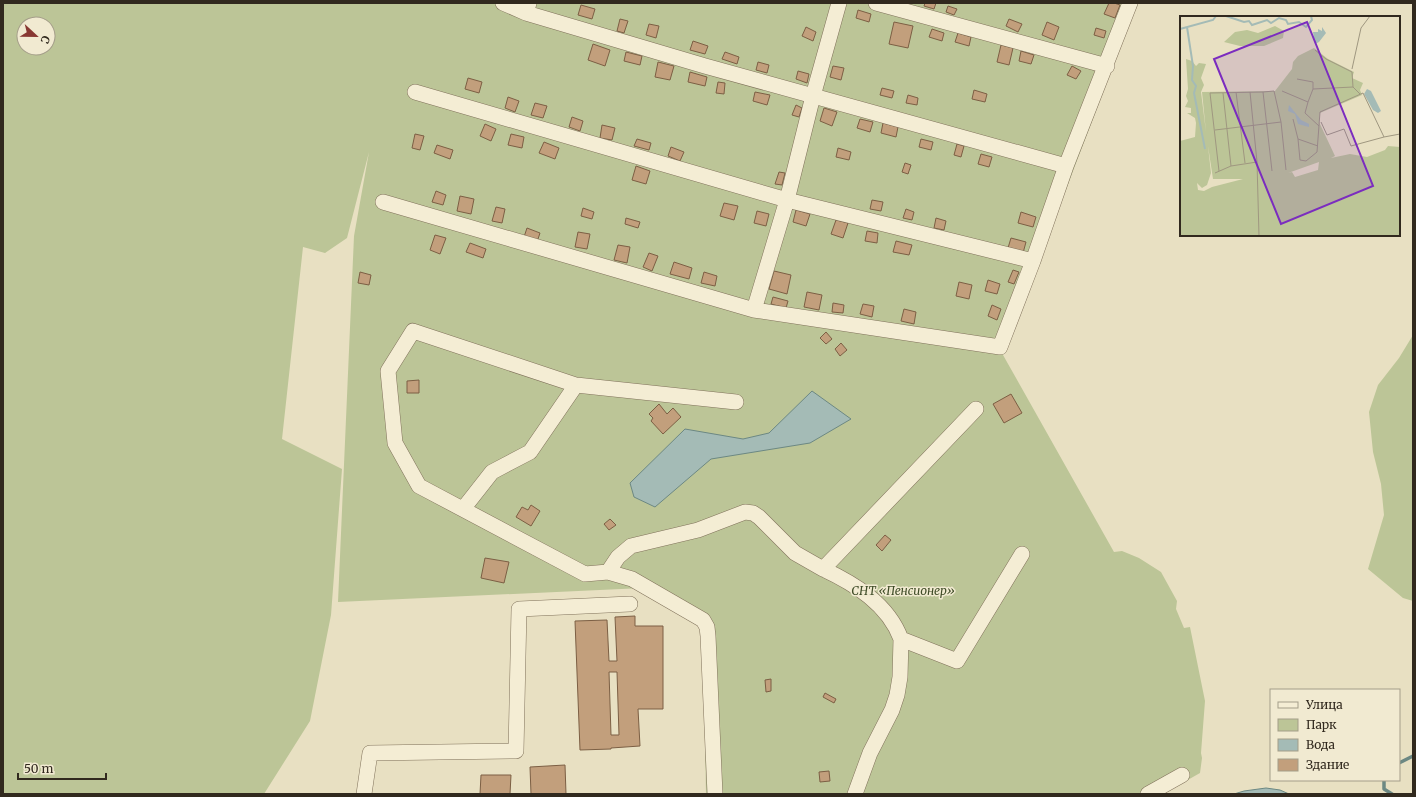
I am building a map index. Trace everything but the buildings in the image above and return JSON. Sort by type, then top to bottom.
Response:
[{"type":"street","points":[[503,3],[528,8],[813,96],[1066,166]]},
{"type":"street","points":[[754,310],[787,200],[813,96],[839,3]]},
{"type":"street","points":[[876,3],[1107,66]]},
{"type":"street","points":[[382,202],[754,310],[1000,347],[1034,261],[1066,166],[1107,66],[1130,3]]},
{"type":"street","points":[[415,92],[787,200],[1034,261]]},
{"type":"street","points":[[715,794],[707,627],[703,620],[641,583],[625,576],[608,572],[585,574],[419,486],[395,443],[388,371],[413,331],[576,385],[736,402]]},
{"type":"street","points":[[463,509],[492,472],[530,452],[576,385]]},
{"type":"street","points":[[823,569],[976,409]]},
{"type":"street","points":[[608,572],[618,557],[631,546],[698,530],[745,512],[753,513],[759,517],[795,553],[856,586],[872,598],[897,628],[901,639],[900,677],[897,695],[892,710],[870,753],[855,794]]},
{"type":"street","points":[[901,639],[957,661],[1022,554]]},
{"type":"street","points":[[364,794],[370,753],[516,751],[519,609],[630,604]]},
{"type":"street","points":[[1148,794],[1182,775]]},
{"type":"green space","name":"СНТ «Пенсионер»","points":[[3,3],[1137,3],[1003,355],[1114,552],[1122,551],[1139,558],[1161,572],[1177,601],[1176,609],[1184,628],[1190,627],[1205,701],[1200,773],[1163,794],[706,794],[703,626],[643,588],[338,602],[354,236],[369,152],[347,238],[325,253],[303,247],[282,439],[342,469],[331,615],[310,721],[264,794],[3,794]]},
{"type":"green space","points":[[1413,335],[1413,601],[1403,598],[1368,569],[1384,515],[1381,484],[1373,452],[1369,412],[1378,385],[1399,358]]},
{"type":"water","points":[[812,391],[851,419],[810,443],[711,459],[655,507],[634,497],[630,483],[685,429],[743,439],[769,433]]},
{"type":"water","points":[[1266,788],[1280,790],[1289,794],[1234,794],[1244,791]]},
{"type":"waterway","points":[[1400,762],[1413,756]]},
{"type":"waterway","points":[[1384,781],[1384,789],[1392,794]]}]
